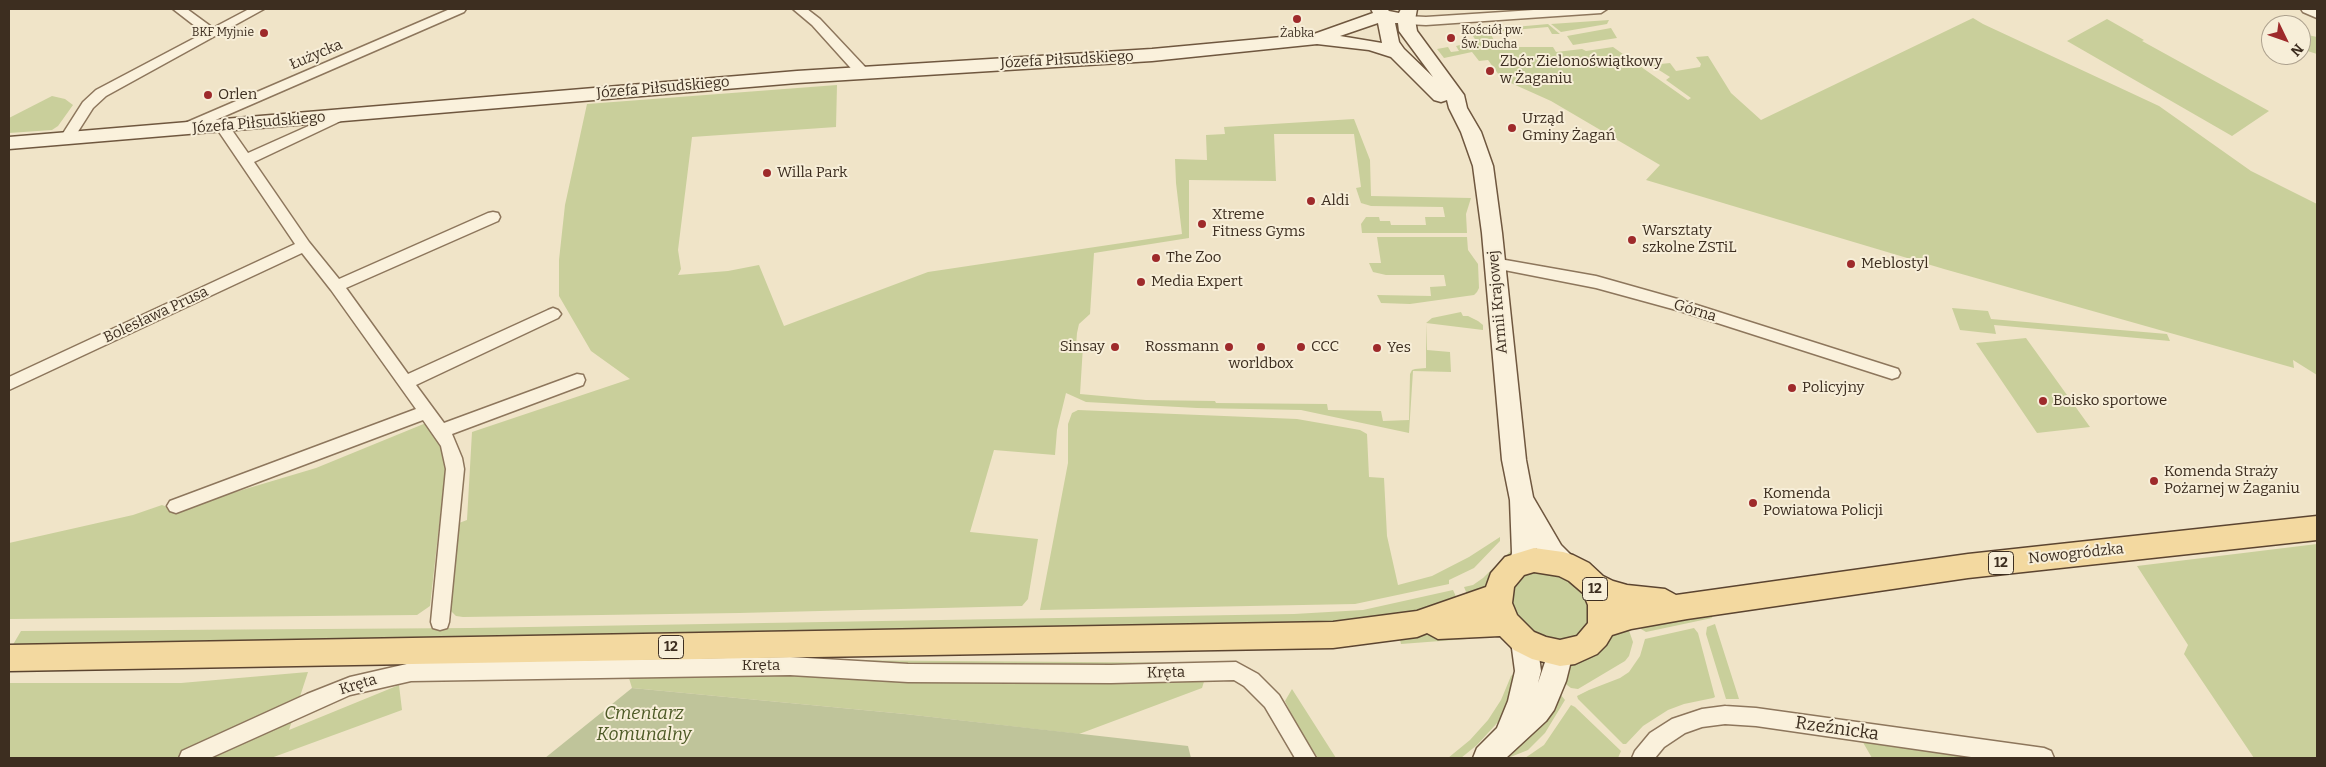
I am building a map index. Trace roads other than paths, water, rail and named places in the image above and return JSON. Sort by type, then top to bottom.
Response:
[{"type":"main road","name":"Nowogródzka","points":[[1602,625],[1623,618],[1687,606],[1968,566],[2317,528]]},
{"type":"main road","name":"12","points":[[1417,624],[1515,632],[1542,650],[1560,653],[1575,651],[1587,645],[1596,636],[1602,625],[1602,605],[1593,585],[1579,572],[1563,564],[1534,560],[1521,563]]},
{"type":"main road","points":[[1515,632],[1499,610],[1498,596],[1504,576],[1521,563]]},
{"type":"main road","name":"Nowogródzka","points":[[1593,585],[1607,592],[1627,598],[1687,606]]},
{"type":"main road","name":"12","points":[[9,658],[1333,635],[1417,624],[1498,596]]},
{"type":"street","points":[[179,9],[212,33]]},
{"type":"street","points":[[67,138],[88,105],[101,93],[258,9]]},
{"type":"street","name":"Łużycka","points":[[183,129],[460,9]]},
{"type":"street","points":[[799,9],[816,22],[862,72]]},
{"type":"street","points":[[1407,14],[1426,21],[1600,9]]},
{"type":"street","points":[[2306,9],[2317,14]]},
{"type":"street","name":"Józefa Piłsudskiego","points":[[1317,39],[1374,18],[1407,14]]},
{"type":"street","name":"Armii Krajowej","points":[[1407,14],[1408,31],[1412,39],[1455,95],[1458,108],[1471,132],[1483,166],[1514,460],[1522,500],[1524,553],[1521,563]]},
{"type":"street","name":"Józefa Piłsudskiego","points":[[1346,41],[1385,16]]},
{"type":"street","name":"Armii Krajowej","points":[[1385,16],[1390,42],[1398,53],[1440,95],[1458,108]]},
{"type":"street","name":"Józefa Piłsudskiego","points":[[9,143],[862,72],[1152,55],[1317,39],[1346,41],[1398,53]]},
{"type":"street","points":[[245,160],[342,115]]},
{"type":"street","points":[[222,126],[304,246],[336,286],[404,383],[440,430],[454,458],[455,469],[440,622]]},
{"type":"street","points":[[336,286],[493,216]]},
{"type":"street","name":"Bolesława Prusa","points":[[9,384],[304,246]]},
{"type":"street","name":"Górna","points":[[1494,263],[1614,288],[1892,373]]},
{"type":"street","points":[[404,383],[553,314]]},
{"type":"street","points":[[440,430],[577,380]]},
{"type":"street","points":[[176,506],[427,412]]},
{"type":"street","name":"Armii Krajowej","points":[[1522,500],[1552,553],[1563,564]]},
{"type":"street","points":[[1508,736],[1521,701],[1528,671],[1515,632]]},
{"type":"street","points":[[1488,758],[1508,736],[1536,712],[1544,701],[1553,681],[1560,653]]},
{"type":"street","name":"Kręta","points":[[189,758],[314,700],[350,686],[411,672],[790,666],[918,673],[1111,674],[1236,671],[1251,680],[1272,701],[1306,758]]},
{"type":"street","name":"Rzeźnicka","points":[[1642,758],[1658,740],[1679,726],[1702,718],[1725,715],[1756,717],[2044,758]]},
{"type":"place","name":"Żabka","points":[[1297,19]]},
{"type":"place","name":"BKF Myjnie","points":[[264,33]]},
{"type":"place","name":"Kościół pw. Św. Ducha","points":[[1451,38]]},
{"type":"place","name":"Zbór Zielonoświątkowy w Żaganiu","points":[[1490,71]]},
{"type":"place","name":"Orlen","points":[[208,95]]},
{"type":"place","name":"Urząd Gminy Żagań","points":[[1512,128]]},
{"type":"place","name":"Willa Park","points":[[767,173]]},
{"type":"place","name":"Aldi","points":[[1311,201]]},
{"type":"place","name":"Xtreme Fitness Gyms","points":[[1202,224]]},
{"type":"place","name":"Warsztaty szkolne ZSTiL","points":[[1632,240]]},
{"type":"place","name":"The Zoo","points":[[1156,258]]},
{"type":"place","name":"Meblostyl","points":[[1851,264]]},
{"type":"place","name":"Media Expert","points":[[1141,282]]},
{"type":"place","name":"Sinsay","points":[[1115,347]]},
{"type":"place","name":"Rossmann","points":[[1229,347]]},
{"type":"place","name":"worldbox","points":[[1261,347]]},
{"type":"place","name":"CCC","points":[[1301,347]]},
{"type":"place","name":"Yes","points":[[1377,348]]},
{"type":"place","name":"Policyjny","points":[[1792,388]]},
{"type":"place","name":"Boisko sportowe","points":[[2043,401]]},
{"type":"place","name":"Komenda Straży Pożarnej w Żaganiu","points":[[2154,481]]},
{"type":"place","name":"Komenda Powiatowa Policji","points":[[1753,503]]},
{"type":"park label","name":"Cmentarz Komunalny","points":[[644,724]]}]
